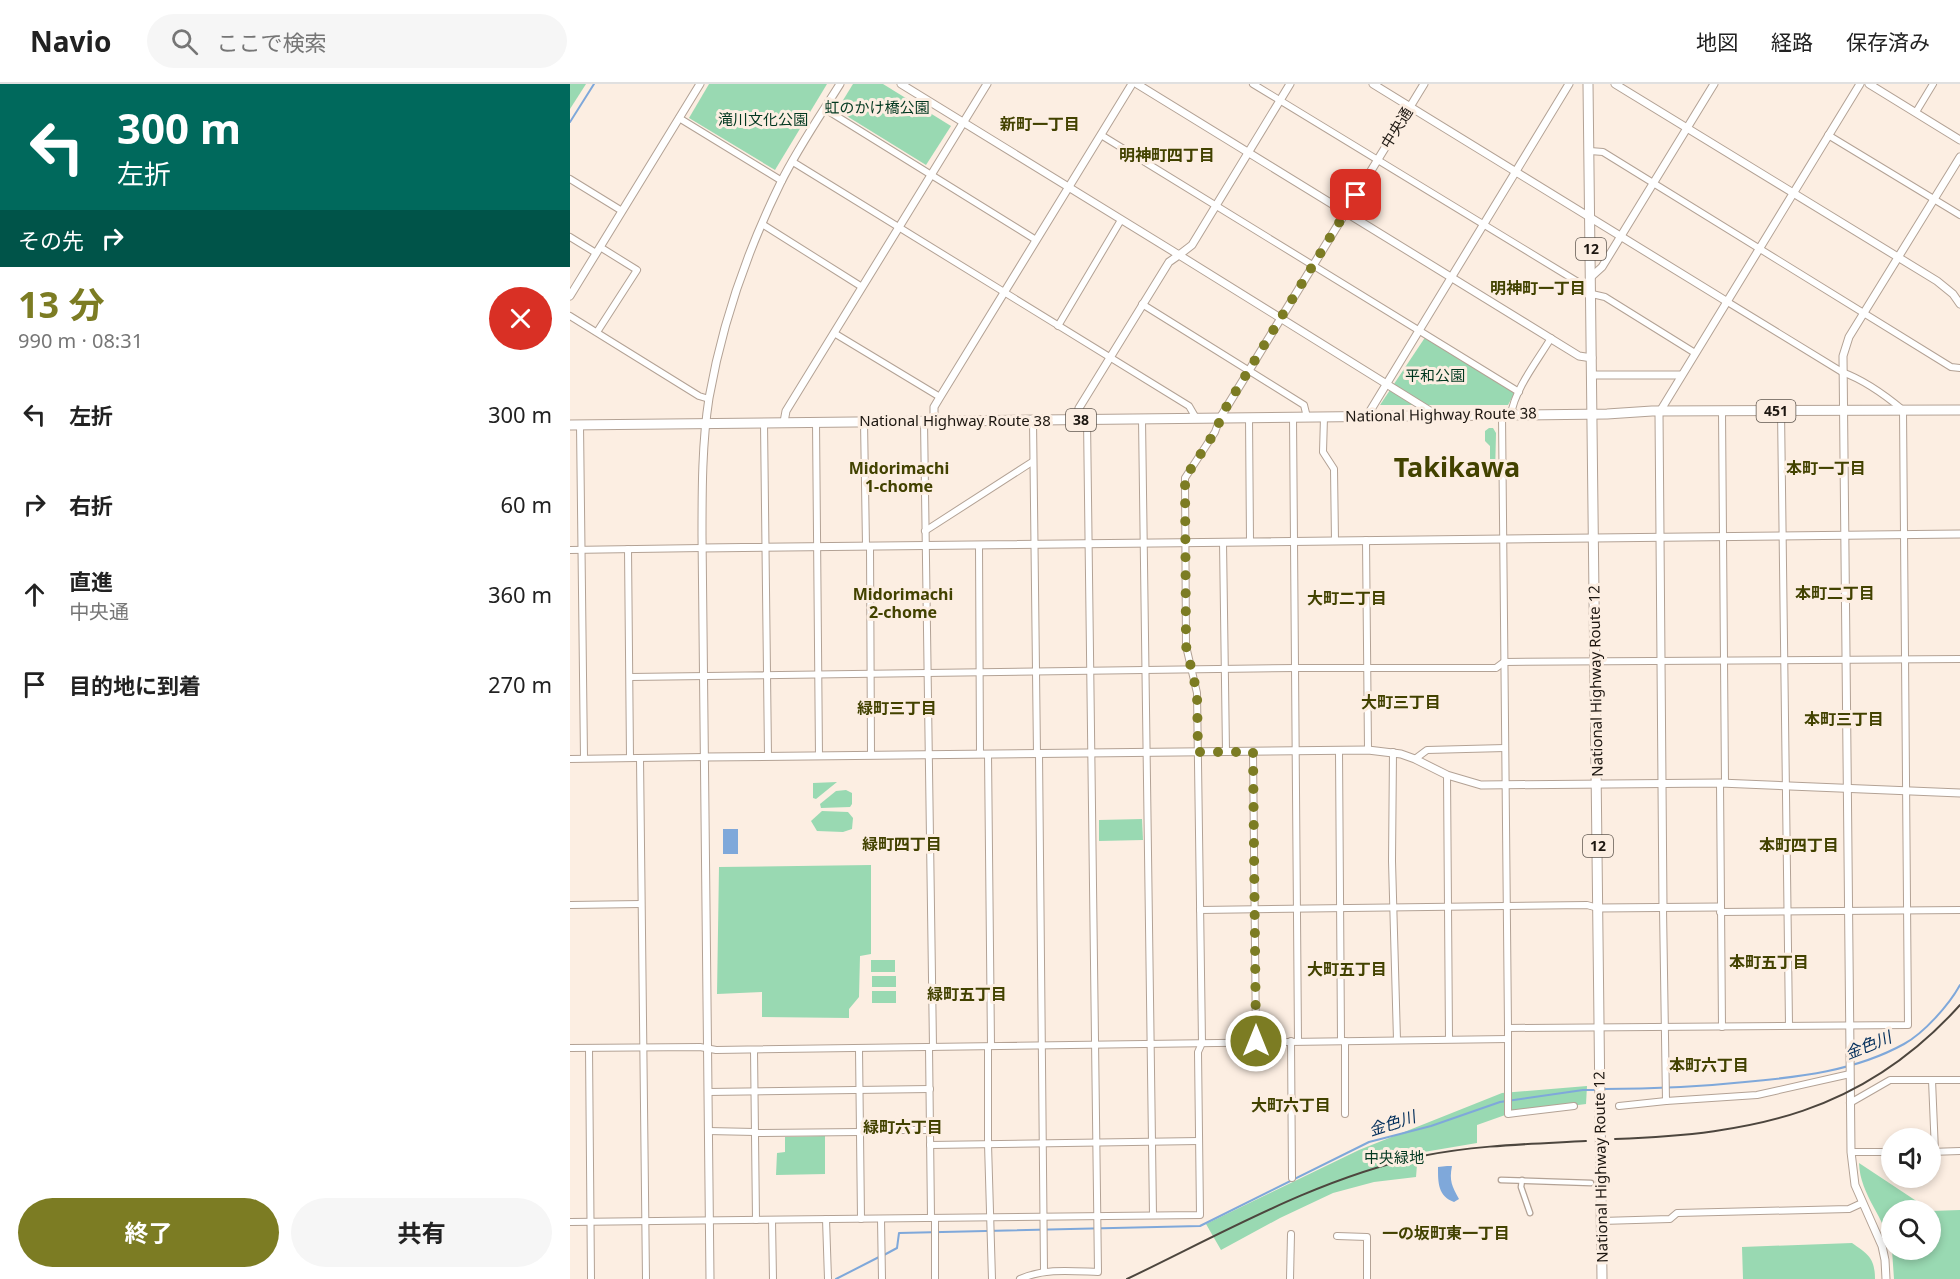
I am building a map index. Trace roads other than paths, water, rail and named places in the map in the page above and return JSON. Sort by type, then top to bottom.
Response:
[{"type":"highway","name":"National Highway Route 12","points":[[1588,84],[1602,1279]]},
{"type":"highway","name":"451","points":[[1593,414],[1960,410]]},
{"type":"highway","name":"National Highway Route 38","points":[[570,425],[1593,414]]},
{"type":"street","points":[[570,296],[700,84]]},
{"type":"street","points":[[710,1279],[702,548],[706,423],[715,369],[739,284],[762,224],[782,181],[840,84]]},
{"type":"street","points":[[901,84],[1438,416]]},
{"type":"street","points":[[784,422],[786,411],[987,84]]},
{"type":"street","points":[[935,1279],[930,1145],[931,1047],[925,545],[929,421],[940,397],[1132,84]]},
{"type":"street","points":[[1137,84],[1579,356],[1592,358]]},
{"type":"street","points":[[1253,84],[1695,353]]},
{"type":"street","points":[[1077,420],[1079,408],[1142,304],[1169,262],[1191,244],[1290,84]]},
{"type":"street","points":[[1373,84],[1842,372],[1852,375],[1903,410],[1908,1025],[1508,1028]]},
{"type":"street","name":"中央通","points":[[1220,418],[1424,84]]},
{"type":"street","points":[[1366,416],[1569,84]]},
{"type":"street","points":[[1615,84],[1898,257],[1946,288],[1960,304]]},
{"type":"street","points":[[1592,277],[1602,267],[1714,84]]},
{"type":"street","points":[[1666,1101],[1659,413],[1860,84]]},
{"type":"street","points":[[1869,84],[1960,140]]},
{"type":"street","points":[[1916,112],[1934,84]]},
{"type":"street","points":[[825,109],[1036,240]]},
{"type":"street","points":[[679,118],[782,181]]},
{"type":"street","points":[[1101,135],[1518,392]]},
{"type":"street","points":[[1828,135],[1960,215]]},
{"type":"street","points":[[1590,151],[1603,152],[1951,367],[1960,368]]},
{"type":"street","points":[[1886,1279],[1882,1246],[1855,1185],[1851,1152],[1842,372],[1845,346],[1960,157]]},
{"type":"street","points":[[793,162],[1189,406],[1196,418]]},
{"type":"street","points":[[570,179],[622,211]]},
{"type":"street","points":[[1058,326],[1121,220]]},
{"type":"street","points":[[762,224],[862,287]]},
{"type":"street","points":[[570,237],[637,270],[597,332]]},
{"type":"street","points":[[1142,304],[1304,405],[1307,417]]},
{"type":"street","points":[[570,316],[699,396],[709,399]]},
{"type":"street","points":[[834,333],[940,397]]},
{"type":"street","points":[[1551,338],[1506,415],[1503,539],[1508,1114],[1574,1106]]},
{"type":"street","points":[[1592,375],[1681,375]]},
{"type":"street","points":[[1781,411],[1789,1025]]},
{"type":"street","points":[[1722,412],[1724,660],[1720,910],[1722,1027]]},
{"type":"street","points":[[1249,417],[1250,541]]},
{"type":"street","points":[[1292,1178],[1296,909],[1293,417]]},
{"type":"street","points":[[1324,417],[1323,452],[1334,469],[1335,541]]},
{"type":"street","points":[[570,1222],[1200,1215],[1198,1052],[1202,1043],[1197,693],[1186,646],[1185,478],[1215,432],[1220,418]]},
{"type":"street","points":[[1142,419],[1153,1215]]},
{"type":"street","points":[[1033,420],[1044,1271]]},
{"type":"street","points":[[1020,1279],[1044,1271],[1098,1272],[1087,420]]},
{"type":"street","points":[[864,421],[871,755]]},
{"type":"street","points":[[816,422],[819,756]]},
{"type":"street","points":[[764,423],[768,756]]},
{"type":"street","points":[[580,425],[584,758]]},
{"type":"street","points":[[925,531],[1032,462]]},
{"type":"street","points":[[570,550],[1960,534]]},
{"type":"street","points":[[1366,540],[1368,750]]},
{"type":"street","points":[[1223,542],[1226,752]]},
{"type":"street","points":[[980,545],[980,754]]},
{"type":"street","points":[[628,549],[630,758]]},
{"type":"street","points":[[630,677],[1296,668],[1496,668],[1504,662],[1960,658]]},
{"type":"street","points":[[1415,759],[1427,750],[1505,748]]},
{"type":"street","points":[[570,759],[1368,750],[1393,752],[1415,759],[1447,775],[1482,785],[1722,783],[1960,794]]},
{"type":"street","points":[[1339,751],[1345,1114]]},
{"type":"street","points":[[1253,752],[1256,1041]]},
{"type":"street","points":[[1393,752],[1397,1040]]},
{"type":"street","points":[[988,754],[990,1046],[988,1144],[992,1279]]},
{"type":"street","points":[[640,758],[646,1279]]},
{"type":"street","points":[[1447,775],[1449,1039]]},
{"type":"street","points":[[570,905],[641,904]]},
{"type":"street","points":[[1200,910],[1587,905],[1598,908],[1787,911],[1960,910]]},
{"type":"street","points":[[570,1048],[700,1047],[754,1050],[1508,1039]]},
{"type":"street","points":[[589,1048],[591,1279]]},
{"type":"street","points":[[859,1048],[861,1219]]},
{"type":"street","points":[[754,1050],[756,1220]]},
{"type":"street","points":[[1619,1106],[1757,1095],[1850,1074]]},
{"type":"street","points":[[1851,1102],[1890,1080],[1960,1080]]},
{"type":"street","points":[[1932,1080],[1933,1128]]},
{"type":"street","points":[[708,1092],[930,1089]]},
{"type":"street","points":[[708,1131],[755,1133],[930,1130]]},
{"type":"street","points":[[930,1145],[1199,1142]]},
{"type":"street","points":[[1941,1152],[1960,1151]]},
{"type":"street","points":[[1851,1152],[1881,1152]]},
{"type":"street","points":[[1501,1180],[1591,1183]]},
{"type":"street","points":[[1522,1180],[1521,1187],[1530,1213]]},
{"type":"street","points":[[1601,1221],[1670,1219],[1677,1213],[1849,1209],[1862,1203]]},
{"type":"street","points":[[826,1219],[828,1279]]},
{"type":"street","points":[[881,1219],[882,1279]]},
{"type":"street","points":[[772,1220],[773,1279]]},
{"type":"street","points":[[1290,1279],[1291,1234]]},
{"type":"street","points":[[1337,1236],[1367,1237],[1367,1279]]},
{"type":"water","points":[[723,829],[738,829],[738,854],[723,854]]},
{"type":"water","points":[[1452,1166],[1452,1183],[1459,1199],[1454,1202],[1442,1193],[1438,1167]]},
{"type":"waterway","points":[[570,122],[594,84]]},
{"type":"waterway","name":"金色川","points":[[1604,1089],[1727,1084],[1786,1078],[1847,1067],[1885,1053],[1912,1039],[1935,1018],[1960,985]]},
{"type":"waterway","name":"金色川","points":[[884,1255],[897,1248],[899,1233],[1200,1226],[1369,1142],[1431,1126],[1500,1102],[1583,1090],[1598,1090]]},
{"type":"waterway","name":"金色川","points":[[836,1279],[879,1257]]},
{"type":"railway","points":[[1615,1139],[1714,1131],[1760,1123],[1803,1111],[1845,1094],[1885,1071],[1923,1042],[1960,1005]]},
{"type":"railway","points":[[1127,1279],[1308,1192],[1383,1166],[1463,1149],[1586,1141]]},
{"type":"district","name":"新町一丁目","points":[[1040,124]]},
{"type":"district","name":"明神町四丁目","points":[[1167,155]]},
{"type":"district","name":"明神町一丁目","points":[[1538,288]]},
{"type":"district","name":"Takikawa","points":[[1457,468]]},
{"type":"district","name":"本町一丁目","points":[[1826,468]]},
{"type":"district","name":"Midorimachi 1-chome","points":[[899,477]]},
{"type":"district","name":"本町二丁目","points":[[1835,593]]},
{"type":"district","name":"大町二丁目","points":[[1347,598]]},
{"type":"district","name":"Midorimachi 2-chome","points":[[903,603]]},
{"type":"district","name":"大町三丁目","points":[[1401,702]]},
{"type":"district","name":"緑町三丁目","points":[[897,708]]},
{"type":"district","name":"本町三丁目","points":[[1844,719]]},
{"type":"district","name":"緑町四丁目","points":[[902,844]]},
{"type":"district","name":"本町四丁目","points":[[1799,845]]},
{"type":"district","name":"本町五丁目","points":[[1769,962]]},
{"type":"district","name":"大町五丁目","points":[[1347,969]]},
{"type":"district","name":"緑町五丁目","points":[[967,994]]},
{"type":"district","name":"本町六丁目","points":[[1709,1065]]},
{"type":"district","name":"大町六丁目","points":[[1291,1105]]},
{"type":"district","name":"緑町六丁目","points":[[903,1127]]},
{"type":"district","name":"一の坂町東一丁目","points":[[1446,1233]]},
{"type":"park label","name":"虹のかけ橋公園","points":[[877,108]]},
{"type":"park label","name":"滝川文化公園","points":[[763,120]]},
{"type":"park label","name":"平和公園","points":[[1435,376]]},
{"type":"park label","name":"中央緑地","points":[[1394,1158]]}]
